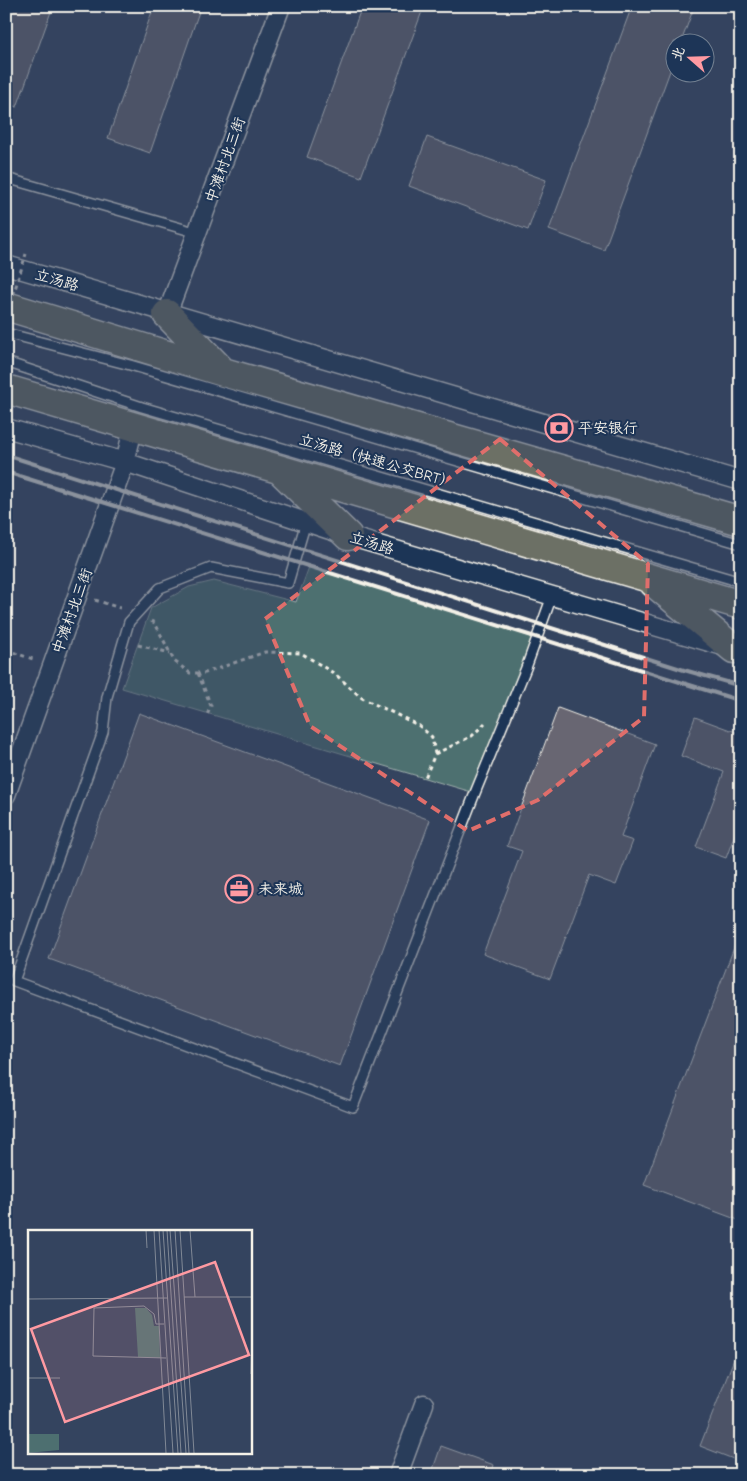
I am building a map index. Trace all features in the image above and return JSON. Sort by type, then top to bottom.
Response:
[{"type":"main road","points":[[6,306],[223,372],[741,521]]},
{"type":"main road","points":[[167,314],[223,372]]},
{"type":"main road","points":[[6,389],[741,604]]},
{"type":"main road","points":[[278,468],[348,536]]},
{"type":"main road","points":[[645,575],[737,650]]},
{"type":"street","name":"中滩村北三街","points":[[167,314],[281,6]]},
{"type":"street","name":"立汤路","points":[[6,265],[167,314],[741,481]]},
{"type":"street","name":"中滩村北三街","points":[[6,795],[126,462],[134,425]]},
{"type":"street","name":"立汤路","points":[[6,428],[126,462],[348,536],[737,650]]},
{"type":"street","points":[[398,1475],[424,1404]]},
{"type":"lane","points":[[6,178],[198,233]]},
{"type":"lane","name":"立汤路（快速公交BRT）","points":[[6,333],[130,365],[741,544]]},
{"type":"lane","name":"立汤路（快速公交BRT）","points":[[6,362],[142,407],[741,582]]},
{"type":"lane","points":[[306,522],[288,583],[211,568],[160,588],[129,622],[107,697],[103,732],[14,981],[353,1107],[475,793],[526,668],[552,596]]},
{"type":"path","points":[[6,318],[26,254]]},
{"type":"path","points":[[78,595],[137,613],[155,623],[174,661],[190,672],[205,673],[265,652],[301,653],[335,674],[362,698],[418,725],[432,737],[435,754],[424,780]]},
{"type":"path","points":[[123,640],[170,653]]},
{"type":"path","points":[[6,650],[52,666]]},
{"type":"path","points":[[198,673],[211,706],[206,717]]},
{"type":"path","points":[[435,754],[472,736],[486,723]]},
{"type":"highlighted area","points":[[500,439],[648,564],[644,717],[538,800],[468,831],[310,726],[265,619]]},
{"type":"green space","points":[[309,567],[538,639],[475,793],[122,688],[151,608],[189,587],[214,581],[296,602]]},
{"type":"building","points":[[7,6],[53,6],[17,107],[6,103]]},
{"type":"building","points":[[154,6],[201,6],[150,153],[108,138]]},
{"type":"building","points":[[362,6],[424,6],[361,177],[307,157]]},
{"type":"building","points":[[632,6],[683,6],[693,10],[685,32],[664,32],[664,82],[666,82],[604,250],[549,230]]},
{"type":"building","points":[[427,137],[546,180],[528,230],[409,186]]},
{"type":"building","points":[[558,708],[655,744],[621,837],[633,841],[616,885],[589,875],[550,979],[483,954],[522,851],[507,846]]},
{"type":"building","name":"未来城","points":[[139,713],[430,820],[340,1066],[49,959]]},
{"type":"building","points":[[695,717],[741,734],[741,818],[726,858],[696,847],[724,772],[681,756]]},
{"type":"building","points":[[741,929],[741,1221],[644,1185]]},
{"type":"building","points":[[741,1341],[741,1462],[700,1446]]},
{"type":"building","points":[[441,1446],[494,1465],[491,1475],[431,1475]]},
{"type":"railway","points":[[6,455],[684,670],[741,686]]},
{"type":"railway","points":[[6,472],[741,701]]},
{"type":"place","name":"平安银行","points":[[559,428]]},
{"type":"place","name":"未来城","points":[[239,889]]}]
